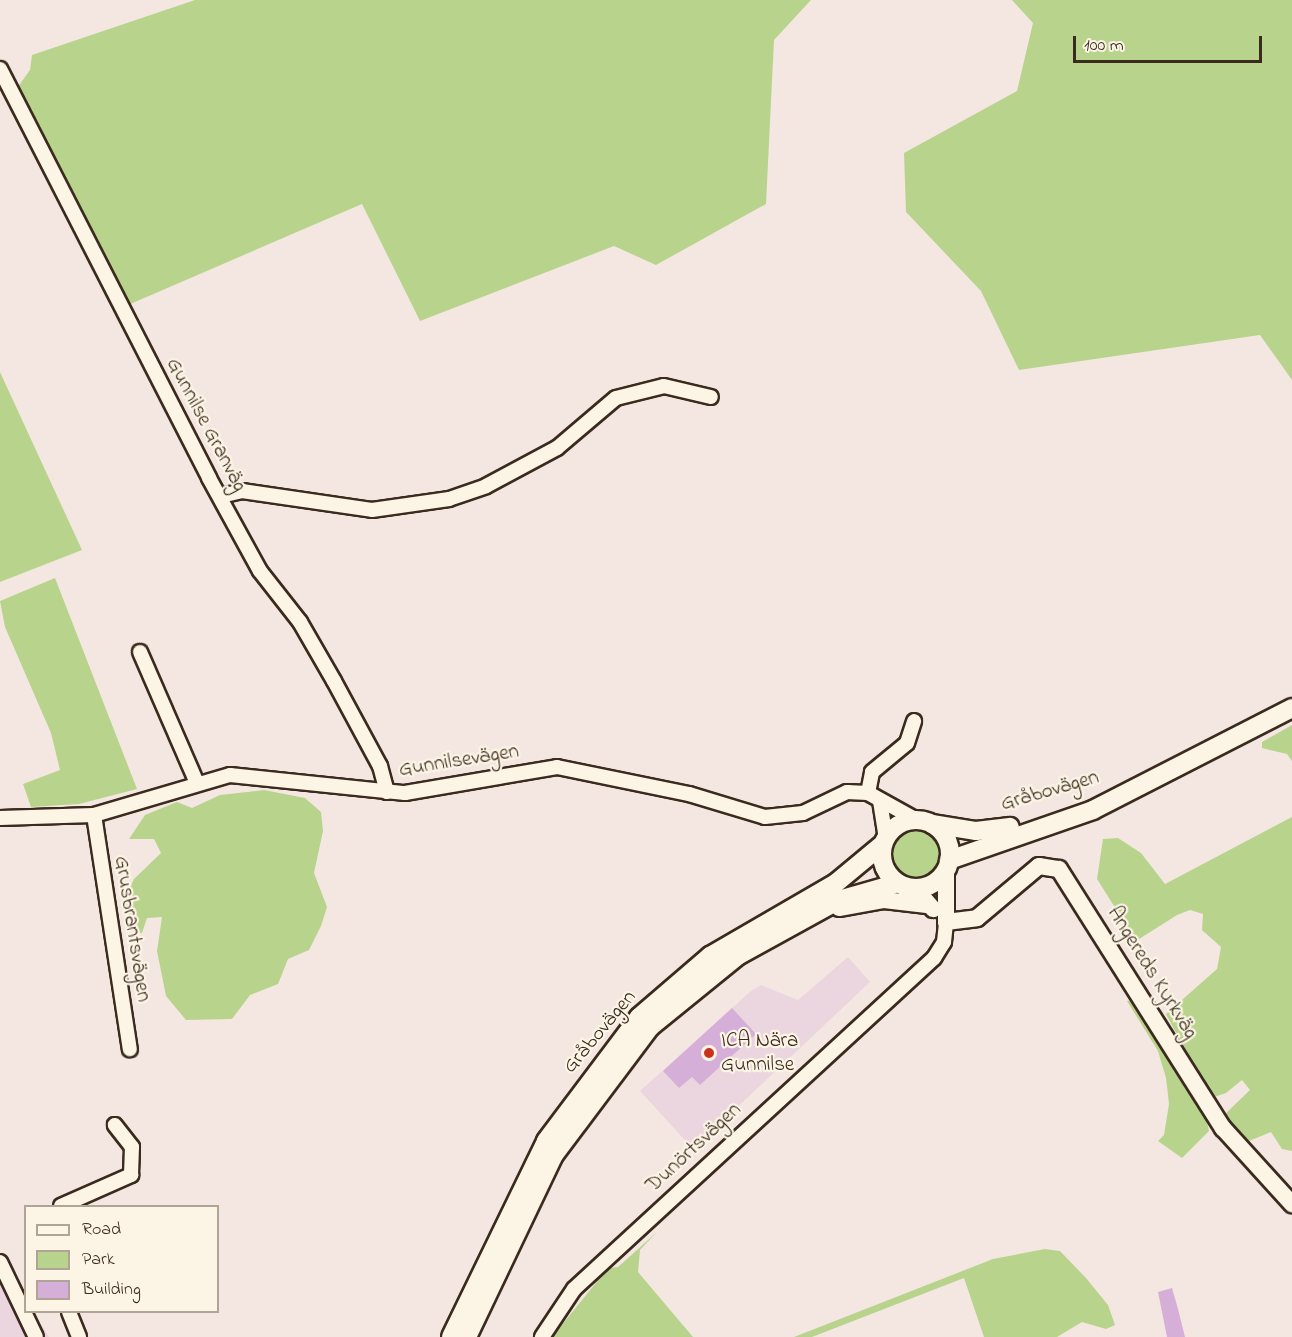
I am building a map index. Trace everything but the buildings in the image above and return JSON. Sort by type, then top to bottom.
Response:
[{"type":"main road","name":"Gråbovägen","points":[[948,865],[1093,810],[1292,708]]},
{"type":"main road","name":"Gråbovägen","points":[[924,822],[992,831],[1143,786]]},
{"type":"main road","points":[[924,822],[948,843],[948,865],[936,881],[907,886],[885,870],[884,841],[899,824],[924,822]]},
{"type":"main road","name":"Gråbovägen","points":[[451,1337],[546,1141],[639,1017],[710,956],[836,883],[884,841]]},
{"type":"main road","name":"Gråbovägen","points":[[467,1337],[549,1164],[622,1059],[664,1012],[710,974],[823,910],[869,888],[907,886]]},
{"type":"street","name":"Gunnilse Granväg","points":[[0,69],[260,571],[300,622],[334,681],[380,766],[387,792]]},
{"type":"street","points":[[221,496],[242,491],[372,510],[440,501],[486,486],[557,448],[616,399],[664,386],[711,397]]},
{"type":"street","points":[[140,652],[196,782]]},
{"type":"street","points":[[914,721],[907,743],[872,772],[868,793],[924,822]]},
{"type":"street","name":"Gunnilsevägen","points":[[0,818],[94,815],[196,782],[230,775],[387,792],[557,767],[689,794],[765,817],[803,813],[847,792],[868,793]]},
{"type":"street","points":[[880,801],[884,841]]},
{"type":"street","name":"Grusbrantsvägen","points":[[94,815],[130,1049]]},
{"type":"street","name":"Dunörtsvägen","points":[[542,1337],[574,1289],[934,958],[944,942],[948,865]]},
{"type":"street","name":"Angereds Kyrkväg","points":[[945,919],[976,918],[1039,866],[1059,868],[1223,1128],[1292,1204]]},
{"type":"street","points":[[907,886],[945,919]]},
{"type":"street","points":[[823,910],[884,900],[927,905]]},
{"type":"street","points":[[63,1205],[131,1175],[132,1148],[115,1125]]},
{"type":"street","points":[[0,1262],[17,1302],[36,1337]]},
{"type":"street","points":[[70,1313],[79,1337]]},
{"type":"shaded area","points":[[848,957],[870,982],[693,1149],[640,1091],[751,991],[761,985],[798,1000]]},
{"type":"shaded area","points":[[0,1271],[24,1309],[24,1313],[34,1313],[49,1337],[0,1337]]},
{"type":"green space","points":[[195,0],[811,0],[774,40],[766,204],[656,265],[614,246],[420,321],[362,204],[128,305],[17,88],[30,70],[32,55]]},
{"type":"green space","points":[[1012,0],[1292,0],[1292,380],[1260,335],[1019,370],[981,291],[906,212],[904,153],[1017,91],[1033,23]]},
{"type":"green space","points":[[0,372],[82,550],[0,582]]},
{"type":"green space","points":[[55,578],[137,789],[79,804],[31,807],[23,784],[60,770],[51,733],[5,627],[0,601]]},
{"type":"green space","points":[[1292,725],[1292,761],[1287,754],[1262,748],[1262,742]]},
{"type":"green space","points":[[264,790],[305,798],[321,812],[323,831],[314,873],[327,907],[321,926],[309,950],[288,959],[278,984],[250,995],[232,1019],[186,1020],[166,996],[157,951],[162,917],[147,918],[142,933],[134,933],[122,905],[134,879],[161,853],[154,839],[129,839],[145,815],[177,802],[192,808],[220,795]]},
{"type":"green space","points":[[1292,817],[1292,1151],[1282,1149],[1271,1132],[1244,1143],[1223,1116],[1250,1090],[1242,1080],[1226,1093],[1214,1097],[1208,1093],[1166,1014],[1217,969],[1221,947],[1202,930],[1203,914],[1190,910],[1177,915],[1136,941],[1097,879],[1103,839],[1118,838],[1141,853],[1165,884]]},
{"type":"green space","points":[[911,829],[921,829],[935,836],[942,855],[935,874],[921,881],[911,881],[901,877],[894,870],[890,860],[890,850],[894,840],[901,833]]},
{"type":"green space","points":[[1134,1000],[1207,1122],[1209,1131],[1182,1158],[1158,1141],[1164,1135],[1169,1104],[1166,1078],[1158,1051],[1127,1001]]},
{"type":"green space","points":[[657,1232],[640,1250],[638,1272],[693,1337],[552,1337],[608,1268],[618,1267]]},
{"type":"green space","points":[[1045,1249],[1060,1251],[1086,1278],[1108,1305],[1115,1325],[1106,1329],[1082,1322],[1057,1337],[984,1337],[964,1278],[812,1337],[794,1337],[993,1259]]},
{"type":"place","name":"ICA Nära Gunnilse","points":[[709,1053]]}]
